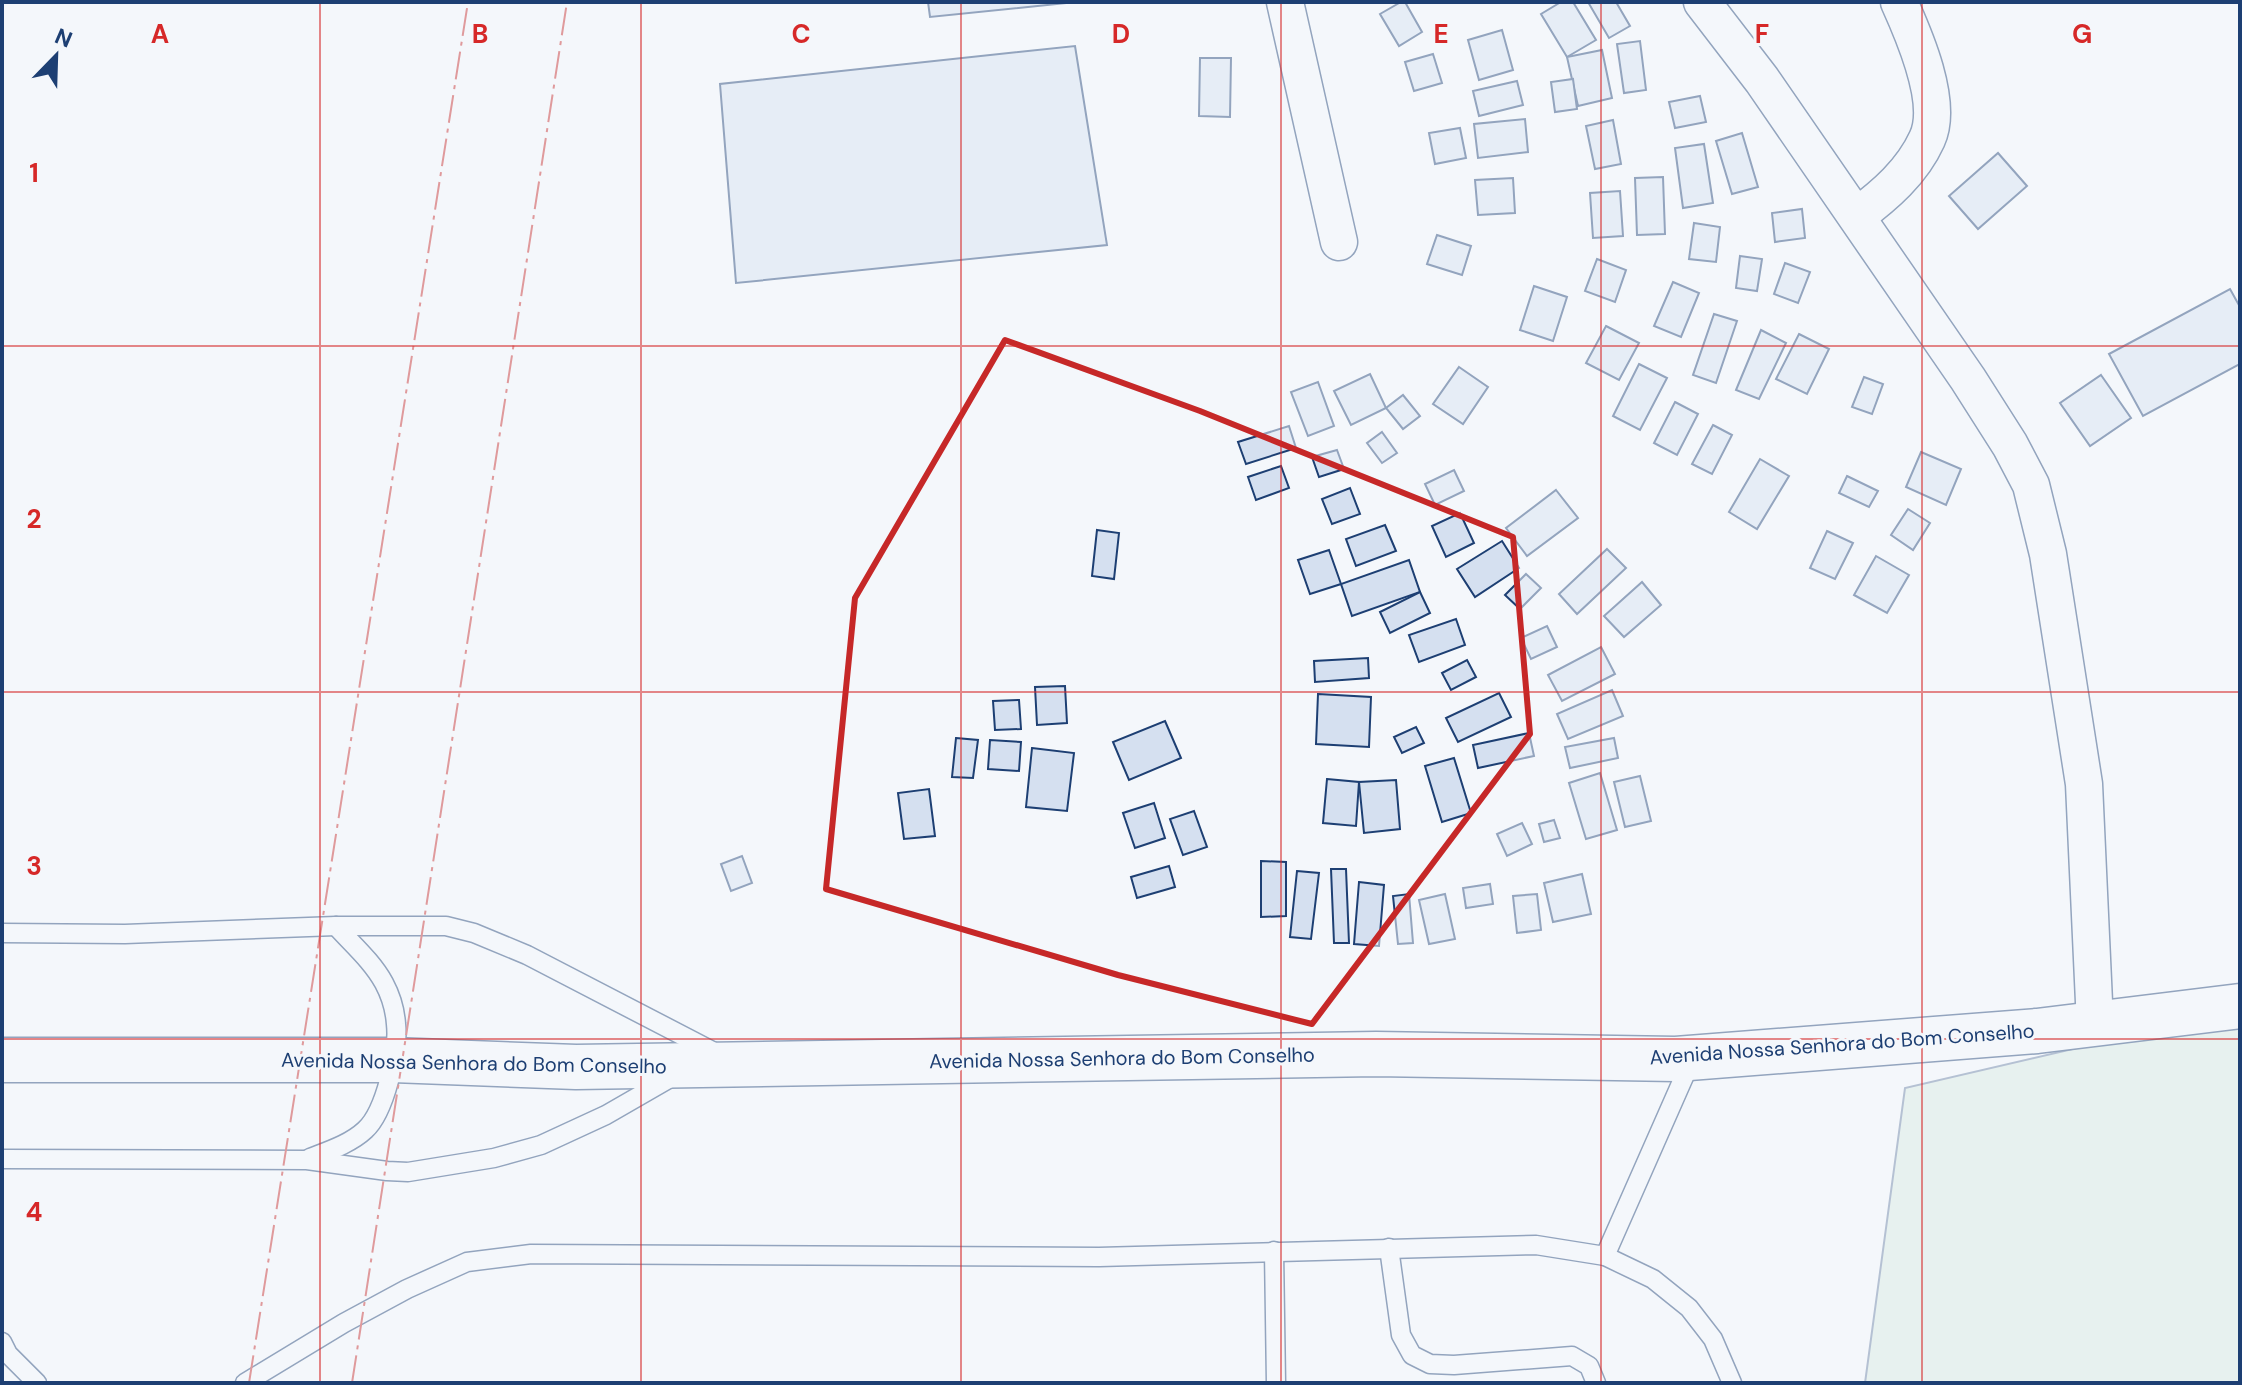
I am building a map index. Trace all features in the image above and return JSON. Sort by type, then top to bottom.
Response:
[{"type":"main road","name":"Avenida Nossa Senhora do Bom Conselho","points":[[2,1060],[393,1060],[576,1067],[1376,1054],[1692,1058],[2037,1031],[2240,1006]]},
{"type":"street","points":[[1285,2],[1339,242]]},
{"type":"street","points":[[1702,2],[1762,80],[1857,216],[1988,409],[2031,485],[2048,554],[2084,784],[2095,1024]]},
{"type":"street","points":[[1857,216],[1902,177],[1928,138],[1930,129],[1929,83],[1899,2]]},
{"type":"lane","points":[[307,1160],[345,1144],[365,1130],[380,1109],[397,1031],[391,1000],[374,967],[336,926]]},
{"type":"lane","points":[[2,933],[125,934],[336,926],[446,926],[474,933],[527,955],[738,1065]]},
{"type":"lane","points":[[1605,1256],[1692,1058]]},
{"type":"lane","points":[[2,1159],[307,1160],[408,1172],[494,1158],[541,1145],[606,1115],[692,1066]]},
{"type":"lane","points":[[245,1383],[407,1289],[467,1262],[531,1254],[1099,1257],[1536,1245],[1605,1256],[1653,1279],[1689,1308],[1713,1339],[1732,1383]]},
{"type":"lane","points":[[1389,1248],[1401,1335],[1412,1355],[1430,1364],[1454,1365],[1572,1356],[1589,1366],[1596,1383]]},
{"type":"lane","points":[[1274,1251],[1276,1383]]},
{"type":"lane","points":[[2,1342],[8,1354],[37,1383]]},
{"type":"highlighted area","points":[[1005,340],[1200,411],[1513,537],[1530,734],[1312,1024],[1118,975],[826,889],[855,598]]},
{"type":"shaded area","points":[[2240,1010],[2240,1383],[1865,1383],[1905,1088]]},
{"type":"building","points":[[928,2],[1076,2],[930,17]]},
{"type":"building","points":[[1405,2],[1422,32],[1399,46],[1380,14]]},
{"type":"building","points":[[1561,2],[1573,2],[1596,40],[1567,57],[1541,14]]},
{"type":"building","points":[[1588,2],[1616,2],[1630,26],[1609,38]]},
{"type":"building","points":[[1502,30],[1513,70],[1479,80],[1468,40]]},
{"type":"building","points":[[1640,41],[1646,90],[1624,93],[1617,44]]},
{"type":"building","points":[[1075,46],[1107,245],[736,283],[720,84]]},
{"type":"building","points":[[1602,50],[1612,98],[1578,106],[1567,57]]},
{"type":"building","points":[[1433,54],[1442,83],[1414,91],[1405,62]]},
{"type":"building","points":[[1200,58],[1231,58],[1230,117],[1199,116]]},
{"type":"building","points":[[1573,79],[1577,109],[1555,112],[1551,82]]},
{"type":"building","points":[[1517,81],[1523,105],[1479,116],[1473,91]]},
{"type":"building","points":[[1700,96],[1706,122],[1675,128],[1669,102]]},
{"type":"building","points":[[1525,119],[1528,152],[1478,158],[1474,124]]},
{"type":"building","points":[[1613,120],[1621,164],[1595,169],[1586,126]]},
{"type":"building","points":[[1460,128],[1466,158],[1435,164],[1429,133]]},
{"type":"building","points":[[1742,133],[1758,187],[1732,194],[1716,141]]},
{"type":"building","points":[[1704,144],[1713,203],[1683,208],[1675,148]]},
{"type":"building","points":[[1998,153],[2027,186],[1978,229],[1949,196]]},
{"type":"building","points":[[1663,177],[1665,234],[1637,235],[1635,178]]},
{"type":"building","points":[[1513,178],[1515,213],[1478,215],[1475,180]]},
{"type":"building","points":[[1620,191],[1623,236],[1593,238],[1590,193]]},
{"type":"building","points":[[1802,209],[1805,238],[1775,242],[1772,213]]},
{"type":"building","points":[[1694,223],[1720,227],[1716,262],[1689,259]]},
{"type":"building","points":[[1437,235],[1471,246],[1462,275],[1427,264]]},
{"type":"building","points":[[1740,256],[1762,259],[1757,291],[1736,288]]},
{"type":"building","points":[[1597,259],[1626,270],[1615,302],[1585,291]]},
{"type":"building","points":[[1785,263],[1810,272],[1798,303],[1774,294]]},
{"type":"building","points":[[1673,282],[1699,293],[1681,337],[1654,326]]},
{"type":"building","points":[[1534,286],[1567,297],[1553,341],[1520,330]]},
{"type":"building","points":[[2230,289],[2240,307],[2240,364],[2143,416],[2109,354]]},
{"type":"building","points":[[1714,314],[1737,321],[1716,383],[1693,375]]},
{"type":"building","points":[[1606,326],[1639,343],[1619,380],[1586,363]]},
{"type":"building","points":[[1761,330],[1786,343],[1759,399],[1736,390]]},
{"type":"building","points":[[1799,334],[1829,349],[1807,394],[1776,379]]},
{"type":"building","points":[[1639,364],[1667,378],[1640,430],[1613,416]]},
{"type":"building","points":[[1459,367],[1488,387],[1463,424],[1433,404]]},
{"type":"building","points":[[1370,374],[1386,408],[1351,425],[1334,391]]},
{"type":"building","points":[[2101,375],[2131,418],[2090,446],[2060,403]]},
{"type":"building","points":[[1864,377],[1883,384],[1872,414],[1852,407]]},
{"type":"building","points":[[1318,382],[1334,426],[1308,436],[1291,392]]},
{"type":"building","points":[[1403,395],[1420,416],[1403,429],[1386,408]]},
{"type":"building","points":[[1675,402],[1698,414],[1677,455],[1654,443]]},
{"type":"building","points":[[1713,425],[1732,435],[1712,474],[1692,464]]},
{"type":"building","points":[[1289,426],[1296,448],[1246,464],[1238,442]]},
{"type":"building","points":[[1382,432],[1397,453],[1382,463],[1367,443]]},
{"type":"building","points":[[1337,450],[1344,469],[1319,477],[1312,457]]},
{"type":"building","points":[[1921,452],[1961,469],[1946,505],[1906,487]]},
{"type":"building","points":[[1760,459],[1789,476],[1757,529],[1729,512]]},
{"type":"building","points":[[1281,466],[1289,488],[1256,500],[1248,477]]},
{"type":"building","points":[[1454,470],[1464,491],[1435,505],[1425,484]]},
{"type":"building","points":[[1847,476],[1878,491],[1869,507],[1839,493]]},
{"type":"building","points":[[1350,488],[1360,514],[1332,524],[1322,499]]},
{"type":"building","points":[[1556,490],[1578,518],[1527,556],[1506,528]]},
{"type":"building","points":[[1908,509],[1930,523],[1913,550],[1891,535]]},
{"type":"building","points":[[1460,513],[1474,543],[1446,557],[1432,526]]},
{"type":"building","points":[[1385,525],[1396,551],[1356,566],[1346,539]]},
{"type":"building","points":[[1097,530],[1119,533],[1114,579],[1092,576]]},
{"type":"building","points":[[1827,531],[1853,543],[1835,579],[1810,568]]},
{"type":"building","points":[[1502,541],[1519,568],[1475,597],[1457,569]]},
{"type":"building","points":[[1607,549],[1626,568],[1577,614],[1559,594]]},
{"type":"building","points":[[1329,550],[1341,584],[1310,594],[1298,560]]},
{"type":"building","points":[[1876,556],[1909,575],[1887,613],[1854,595]]},
{"type":"building","points":[[1409,560],[1420,592],[1352,616],[1341,584]]},
{"type":"building","points":[[1526,574],[1541,588],[1520,609],[1505,595]]},
{"type":"building","points":[[1642,582],[1661,605],[1624,637],[1604,616]]},
{"type":"building","points":[[1420,592],[1430,613],[1390,633],[1380,612]]},
{"type":"building","points":[[1456,619],[1465,645],[1419,662],[1409,635]]},
{"type":"building","points":[[1547,626],[1557,647],[1531,659],[1521,638]]},
{"type":"building","points":[[1601,647],[1615,674],[1562,701],[1548,675]]},
{"type":"building","points":[[1368,658],[1369,678],[1315,682],[1314,661]]},
{"type":"building","points":[[1467,660],[1476,677],[1451,690],[1442,673]]},
{"type":"building","points":[[1065,686],[1067,723],[1037,725],[1035,687]]},
{"type":"building","points":[[1612,690],[1623,716],[1568,739],[1557,714]]},
{"type":"building","points":[[1499,693],[1511,717],[1458,742],[1446,718]]},
{"type":"building","points":[[1318,694],[1371,697],[1369,747],[1316,744]]},
{"type":"building","points":[[1019,700],[1021,729],[995,730],[993,701]]},
{"type":"building","points":[[1165,721],[1181,758],[1129,780],[1113,742]]},
{"type":"building","points":[[1416,727],[1424,743],[1402,753],[1394,737]]},
{"type":"building","points":[[1529,733],[1534,756],[1478,768],[1473,745]]},
{"type":"building","points":[[956,738],[978,740],[973,778],[952,777]]},
{"type":"building","points":[[1614,738],[1618,758],[1570,768],[1565,747]]},
{"type":"building","points":[[990,740],[1021,742],[1019,771],[988,769]]},
{"type":"building","points":[[1032,748],[1074,753],[1067,811],[1026,807]]},
{"type":"building","points":[[1454,758],[1471,813],[1442,822],[1425,766]]},
{"type":"building","points":[[1600,773],[1617,830],[1586,839],[1569,783]]},
{"type":"building","points":[[1640,776],[1651,821],[1625,827],[1614,782]]},
{"type":"building","points":[[1327,779],[1359,782],[1356,826],[1323,823]]},
{"type":"building","points":[[1396,780],[1400,829],[1364,833],[1359,782]]},
{"type":"building","points":[[929,789],[935,836],[904,839],[898,793]]},
{"type":"building","points":[[1154,803],[1165,838],[1135,848],[1123,813]]},
{"type":"building","points":[[1194,811],[1207,847],[1183,855],[1170,819]]},
{"type":"building","points":[[1554,820],[1560,838],[1544,842],[1539,824]]},
{"type":"building","points":[[1522,823],[1532,844],[1507,856],[1497,834]]},
{"type":"building","points":[[742,856],[752,883],[731,891],[721,864]]},
{"type":"building","points":[[1261,861],[1286,862],[1286,916],[1261,917]]},
{"type":"building","points":[[1169,866],[1175,887],[1137,898],[1131,877]]},
{"type":"building","points":[[1331,869],[1346,869],[1349,943],[1334,943]]},
{"type":"building","points":[[1297,871],[1319,873],[1311,939],[1290,937]]},
{"type":"building","points":[[1582,874],[1591,914],[1553,922],[1544,883]]},
{"type":"building","points":[[1359,882],[1384,885],[1379,946],[1354,944]]},
{"type":"building","points":[[1490,884],[1493,904],[1466,908],[1463,888]]},
{"type":"building","points":[[1409,894],[1413,943],[1398,944],[1393,896]]},
{"type":"building","points":[[1445,894],[1455,939],[1429,944],[1419,900]]},
{"type":"building","points":[[1537,894],[1541,930],[1517,933],[1513,896]]},
{"type":"power","points":[[249,1383],[468,2]]},
{"type":"power","points":[[352,1383],[567,2]]}]
